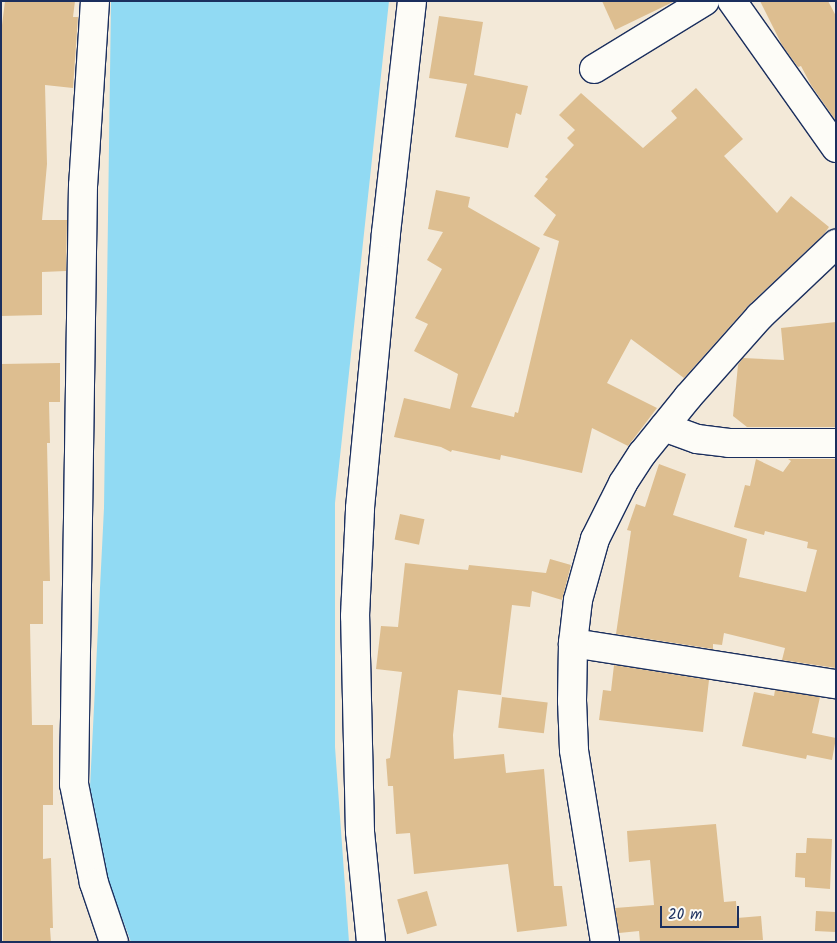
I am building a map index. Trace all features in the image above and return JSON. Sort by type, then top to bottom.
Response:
[{"type":"street","points":[[95,1],[83,185],[74,784],[94,883],[114,942]]},
{"type":"street","points":[[371,942],[360,832],[355,616],[362,488],[386,233],[412,1]]},
{"type":"street","points":[[594,69],[704,1]]},
{"type":"street","points":[[732,1],[836,148]]},
{"type":"street","points":[[605,942],[574,750],[572,643],[578,600],[595,539],[623,483],[664,427],[754,322],[836,244]]},
{"type":"street","points":[[664,427],[698,439],[729,443],[836,443]]},
{"type":"street","points":[[572,643],[836,684]]},
{"type":"water","points":[[111,1],[389,1],[335,503],[335,747],[349,942],[131,942],[110,886],[90,787],[104,508]]},
{"type":"building","points":[[5,1],[75,1],[73,17],[78,17],[73,88],[45,85],[47,164],[42,220],[67,220],[66,271],[42,272],[42,315],[1,316],[1,33]]},
{"type":"building","points":[[602,1],[675,1],[615,30]]},
{"type":"building","points":[[760,1],[828,1],[836,16],[836,121],[811,85],[801,66],[798,67],[782,45]]},
{"type":"building","points":[[439,16],[483,22],[474,75],[528,86],[521,115],[516,113],[508,148],[455,137],[467,84],[429,78]]},
{"type":"building","points":[[696,88],[743,139],[724,156],[777,213],[791,196],[829,227],[824,234],[749,305],[684,378],[631,339],[607,383],[657,408],[628,446],[592,428],[582,473],[501,455],[500,460],[452,450],[451,452],[441,447],[394,437],[404,398],[450,409],[458,374],[414,351],[428,324],[415,318],[442,269],[427,260],[443,232],[428,229],[436,190],[470,197],[468,207],[540,248],[471,407],[514,417],[515,412],[518,413],[559,241],[543,235],[556,215],[534,196],[548,179],[545,177],[574,145],[567,138],[575,130],[559,115],[581,93],[643,148],[677,118],[671,111]]},
{"type":"building","points":[[836,322],[836,427],[747,427],[733,416],[738,365],[743,358],[784,360],[781,328]]},
{"type":"building","points":[[60,363],[60,402],[49,402],[50,443],[47,443],[50,581],[43,581],[43,624],[30,624],[32,725],[53,725],[53,805],[43,805],[43,859],[51,858],[53,928],[50,928],[51,942],[3,942],[1,364]]},
{"type":"building","points":[[756,459],[783,472],[791,461],[788,459],[836,459],[836,668],[782,660],[785,648],[724,633],[722,645],[713,644],[713,649],[616,634],[631,531],[627,530],[636,504],[645,507],[659,464],[686,474],[673,515],[747,539],[739,577],[806,592],[817,550],[807,548],[808,542],[765,531],[764,535],[734,527],[745,485],[750,486]]},
{"type":"building","points":[[400,514],[424,519],[419,545],[395,539]]},
{"type":"building","points":[[550,559],[571,565],[562,600],[532,591],[530,607],[512,605],[501,695],[458,690],[453,735],[454,759],[504,754],[506,773],[544,769],[554,886],[562,886],[567,926],[517,932],[508,864],[414,874],[410,833],[396,834],[393,786],[388,786],[386,759],[390,758],[402,672],[376,669],[381,626],[398,627],[405,563],[468,570],[469,565],[546,573]]},
{"type":"building","points":[[614,665],[709,680],[703,732],[599,720],[603,690],[611,691]]},
{"type":"building","points":[[775,690],[820,697],[812,733],[836,738],[832,760],[807,755],[806,759],[742,746],[754,692],[774,696]]},
{"type":"building","points":[[502,697],[548,703],[544,733],[498,728]]},
{"type":"building","points":[[716,824],[724,902],[736,901],[737,918],[761,916],[763,940],[640,942],[639,931],[619,933],[615,908],[654,905],[650,860],[629,862],[627,831]]},
{"type":"building","points":[[807,838],[832,839],[830,889],[805,887],[805,878],[795,877],[796,853],[806,853]]},
{"type":"building","points":[[427,891],[437,926],[407,934],[397,900]]},
{"type":"building","points":[[816,911],[836,912],[835,932],[815,931]]}]
